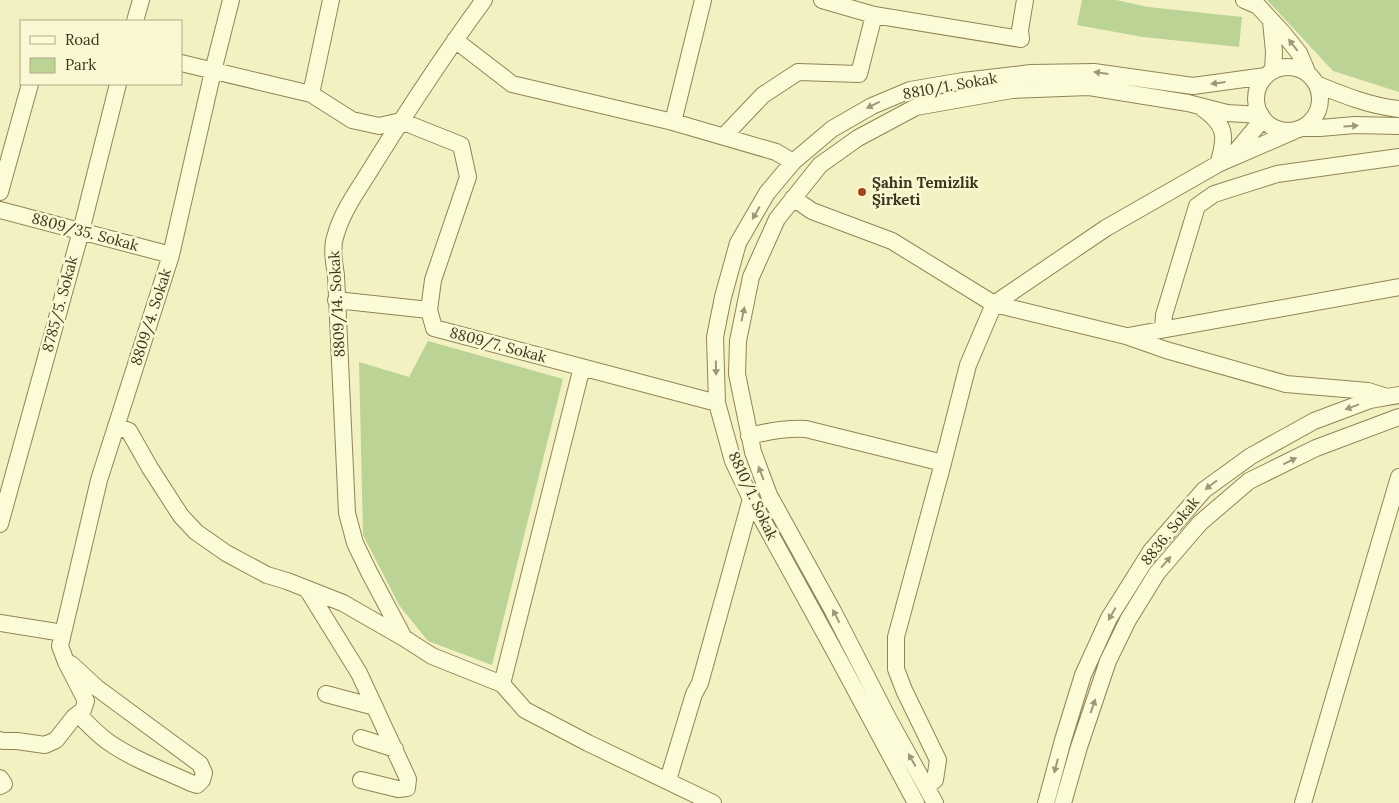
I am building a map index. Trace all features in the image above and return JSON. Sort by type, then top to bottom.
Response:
[{"type":"street","points":[[135,20],[141,0]]},
{"type":"street","name":"8809/4. Sokak","points":[[64,657],[60,646],[99,480],[171,255],[231,0]]},
{"type":"street","points":[[311,94],[331,0]]},
{"type":"street","name":"8809/14. Sokak","points":[[404,638],[355,543],[347,513],[333,247],[335,234],[344,213],[401,121],[484,0]]},
{"type":"street","points":[[673,122],[703,0]]},
{"type":"street","points":[[822,0],[874,15],[1021,39],[1020,30],[1025,0]]},
{"type":"street","points":[[926,786],[935,780],[938,760],[904,690],[896,669],[896,637],[968,365],[994,304],[1106,228],[1225,160],[1298,129],[1315,117],[1319,109],[1320,92],[1299,53],[1258,6],[1244,0]]},
{"type":"street","points":[[724,136],[763,95],[798,72],[859,74],[874,15]]},
{"type":"street","points":[[1270,74],[1274,52],[1271,21]]},
{"type":"street","points":[[455,40],[512,84],[724,136],[776,152],[793,162]]},
{"type":"street","points":[[182,63],[311,94],[352,120],[379,126],[401,121],[461,146],[468,177],[433,280],[429,310],[336,300]]},
{"type":"street","points":[[1399,109],[1362,102],[1312,79],[1295,68],[1287,67],[1270,74],[1261,83],[1256,99],[1262,117],[1280,130],[1354,125],[1399,126]]},
{"type":"street","name":"8810/1. Sokak","points":[[916,803],[751,499],[733,461],[717,403],[716,337],[723,297],[738,243],[767,193],[793,162],[832,130],[872,106],[910,90],[963,81],[1031,74],[1094,72],[1192,86],[1270,74]]},
{"type":"street","points":[[0,192],[30,85]]},
{"type":"street","name":"8785/5. Sokak","points":[[0,524],[81,230],[118,85]]},
{"type":"street","name":"8810/1. Sokak","points":[[935,803],[889,720],[833,611],[769,496],[753,452],[737,374],[738,341],[751,277],[777,219],[820,165],[858,138],[916,106],[1012,90],[1088,87],[1168,99],[1227,113],[1262,117]]},
{"type":"street","points":[[1198,105],[1218,121],[1223,134],[1225,160]]},
{"type":"street","points":[[1225,160],[1262,117]]},
{"type":"street","points":[[1163,330],[1164,315],[1197,206],[1214,194],[1277,174],[1399,157]]},
{"type":"street","points":[[793,198],[812,212],[892,241],[994,304],[1126,336],[1166,350],[1286,384],[1368,391],[1393,396]]},
{"type":"street","name":"8809/35. Sokak","points":[[0,210],[171,255]]},
{"type":"street","points":[[1126,336],[1399,288]]},
{"type":"street","name":"8809/7. Sokak","points":[[429,310],[434,328],[717,403]]},
{"type":"street","points":[[502,684],[582,367]]},
{"type":"street","name":"8836. Sokak","points":[[1046,803],[1083,675],[1109,618],[1151,551],[1204,490],[1251,456],[1314,421],[1370,400],[1393,396]]},
{"type":"street","points":[[1063,803],[1079,747],[1108,661],[1128,620],[1157,573],[1200,523],[1249,481],[1316,448],[1399,417]]},
{"type":"street","points":[[116,426],[130,431],[150,468],[181,516],[196,532],[226,553],[267,575],[343,603],[432,656],[502,684],[525,710],[713,803]]},
{"type":"street","points":[[749,436],[771,430],[806,429],[943,464]]},
{"type":"street","points":[[1303,803],[1399,477]]},
{"type":"street","points":[[668,780],[694,694],[700,683],[751,499]]},
{"type":"street","points":[[307,589],[359,673],[408,779],[407,788],[398,789],[361,780]]},
{"type":"street","points":[[0,623],[63,633]]},
{"type":"street","points":[[0,740],[45,745],[56,740],[65,726],[83,710],[86,701],[64,657]]},
{"type":"street","points":[[64,657],[98,688],[200,764],[204,773],[202,780],[197,785],[191,783],[130,754],[107,741],[78,714]]},
{"type":"street","points":[[326,694],[375,707]]},
{"type":"street","points":[[361,738],[395,750]]},
{"type":"street","points":[[0,778],[4,784],[0,786]]},
{"type":"green space","points":[[1082,0],[1116,0],[1148,7],[1242,17],[1239,47],[1143,37],[1077,25]]},
{"type":"green space","points":[[1267,0],[1399,0],[1399,92],[1333,71]]},
{"type":"green space","points":[[428,341],[563,379],[492,665],[428,641],[399,605],[363,535],[359,362],[409,377]]},
{"type":"place","name":"Şahin Temizlik Şirketi","points":[[862,192]]}]
